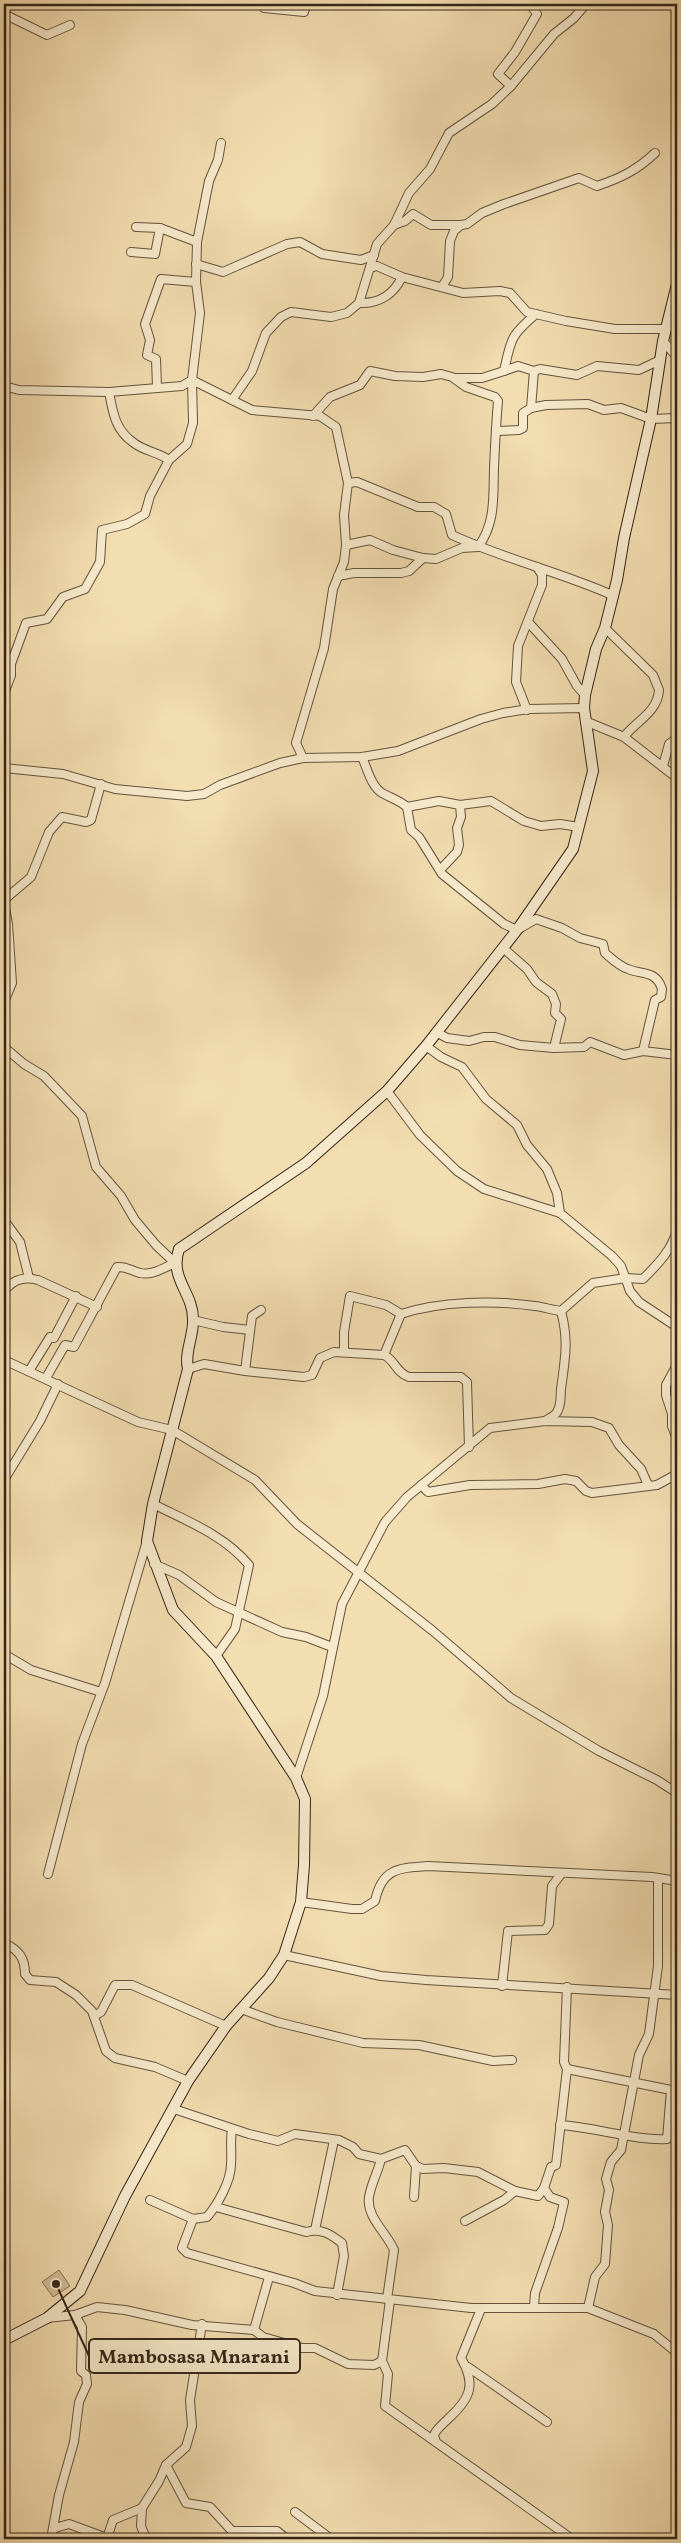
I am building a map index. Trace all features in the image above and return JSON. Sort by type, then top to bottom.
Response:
[{"type":"street","points":[[264,8],[304,12],[306,4]]},
{"type":"street","points":[[511,86],[498,74],[516,52],[537,14],[530,4]]},
{"type":"street","points":[[232,400],[252,371],[266,333],[281,317],[291,312],[331,317],[347,313],[359,303],[377,244],[394,225],[409,193],[430,169],[449,133],[492,104],[511,86],[554,34],[574,18],[586,4]]},
{"type":"street","points":[[4,14],[47,35],[70,25]]},
{"type":"street","points":[[4,694],[8,673],[26,623],[48,619],[63,597],[85,588],[100,562],[102,530],[127,524],[145,514],[150,496],[169,460],[187,444],[193,423],[192,380],[200,313],[196,282],[197,242],[209,182],[218,160],[221,143]]},
{"type":"street","points":[[442,287],[448,277],[450,241],[454,231],[462,225],[504,204],[579,178],[597,186],[626,176],[639,168],[655,153]]},
{"type":"street","points":[[394,225],[405,221],[413,214],[431,225],[462,225]]},
{"type":"street","points":[[136,227],[160,228],[197,242]]},
{"type":"street","points":[[132,252],[155,254],[160,228]]},
{"type":"street","points":[[196,264],[223,272],[287,244],[300,242],[322,254],[361,260],[374,255]]},
{"type":"street","points":[[370,268],[377,266],[402,277],[463,293],[500,291],[510,293],[521,308],[536,314],[590,326],[665,329]]},
{"type":"street","points":[[359,303],[370,304],[395,291],[402,277]]},
{"type":"street","points":[[157,387],[156,359],[147,355],[150,340],[146,324],[154,301],[157,284],[161,279],[196,282]]},
{"type":"street","points":[[48,1874],[82,1744],[101,1692],[148,1541],[153,1504],[188,1369],[186,1361],[194,1320],[191,1304],[178,1278],[175,1262],[179,1249],[300,1168],[387,1090],[426,1046],[517,930],[573,849],[593,771],[585,720],[586,695],[596,649],[605,628],[617,580],[624,538],[651,419],[662,341],[677,284]]},
{"type":"street","points":[[504,371],[506,354],[511,341],[536,314]]},
{"type":"street","points":[[662,341],[677,357]]},
{"type":"street","points":[[313,416],[330,396],[360,385],[370,371],[423,377],[440,374],[456,378],[482,378],[518,366],[534,371],[540,369],[577,375],[597,366],[639,370],[660,360]]},
{"type":"street","points":[[531,408],[534,371]]},
{"type":"street","points":[[456,378],[466,387],[495,397],[498,401],[494,466],[495,502],[483,540],[478,547]]},
{"type":"street","points":[[4,386],[19,390],[109,392],[182,386],[192,380]]},
{"type":"street","points":[[192,380],[252,410],[266,413],[313,416],[327,419],[336,428],[348,483],[344,515],[346,545],[344,562],[334,589],[324,648],[296,742],[303,758]]},
{"type":"street","points":[[109,392],[115,424],[134,443],[169,460]]},
{"type":"street","points":[[497,431],[519,430],[523,428],[523,413],[531,408],[546,406],[588,404],[604,410],[621,408],[651,419],[677,418]]},
{"type":"street","points":[[348,483],[357,482],[418,507],[434,507],[446,514],[452,535],[478,547],[612,594]]},
{"type":"street","points":[[346,545],[370,540],[392,550],[423,558],[436,559],[462,548],[478,547]]},
{"type":"street","points":[[338,576],[401,573],[409,571],[423,558]]},
{"type":"street","points":[[527,710],[516,682],[518,646],[542,585],[542,575],[537,567]]},
{"type":"street","points":[[528,622],[562,659],[577,686],[586,695]]},
{"type":"street","points":[[605,628],[653,675],[659,690],[652,708],[638,726],[629,731],[624,737]]},
{"type":"street","points":[[4,768],[63,774],[115,789],[186,796],[204,794],[220,785],[280,763],[303,758],[362,757],[398,751],[480,718],[527,710],[584,708]]},
{"type":"street","points":[[585,720],[624,737],[677,778]]},
{"type":"street","points":[[663,766],[669,744],[677,738]]},
{"type":"street","points":[[362,757],[370,777],[380,792],[397,799],[407,807],[411,830],[419,837],[440,870],[504,924],[517,930]]},
{"type":"street","points":[[4,1002],[12,983],[8,924],[4,901],[31,877],[49,832],[62,817],[86,822],[91,820],[101,784]]},
{"type":"street","points":[[407,807],[439,801],[460,805],[473,805],[492,801],[524,821],[541,826],[560,824],[579,827]]},
{"type":"street","points":[[440,870],[457,852],[459,845],[457,828],[462,817],[460,805]]},
{"type":"street","points":[[517,930],[536,919],[544,921],[580,938],[603,944],[605,953],[629,970],[648,972],[655,977],[662,989],[652,1011],[643,1051]]},
{"type":"street","points":[[503,948],[527,969],[536,982],[552,994],[556,1004],[555,1013],[561,1020],[554,1048]]},
{"type":"street","points":[[436,1032],[447,1038],[469,1041],[495,1037],[520,1045],[554,1048],[584,1047],[590,1042],[624,1055],[643,1051],[677,1055]]},
{"type":"street","points":[[426,1046],[441,1058],[462,1067],[486,1099],[518,1125],[527,1145],[547,1169],[557,1192],[560,1213]]},
{"type":"street","points":[[4,1047],[24,1064],[44,1076],[82,1116],[96,1168],[105,1176],[145,1233],[175,1262]]},
{"type":"street","points":[[387,1090],[420,1135],[457,1171],[484,1189],[560,1213],[612,1256],[621,1266],[630,1291],[639,1302],[662,1319],[677,1327]]},
{"type":"street","points":[[4,1220],[20,1242],[29,1278]]},
{"type":"street","points":[[561,1311],[593,1282],[626,1278],[642,1279],[658,1264],[677,1235]]},
{"type":"street","points":[[46,1378],[65,1345],[74,1347],[117,1267],[131,1268],[141,1273],[152,1273],[175,1262]]},
{"type":"street","points":[[4,1286],[8,1287],[12,1282],[29,1278],[76,1296],[97,1307]]},
{"type":"street","points":[[29,1371],[50,1337],[54,1338],[76,1296]]},
{"type":"street","points":[[344,1352],[345,1323],[350,1296],[386,1305],[401,1314],[439,1305],[508,1303],[561,1311]]},
{"type":"street","points":[[244,1371],[252,1316],[261,1310]]},
{"type":"street","points":[[545,1421],[556,1414],[561,1403],[560,1391],[567,1351],[566,1328],[561,1311]]},
{"type":"street","points":[[384,1355],[401,1314]]},
{"type":"street","points":[[194,1320],[222,1327],[250,1330]]},
{"type":"street","points":[[188,1369],[204,1364],[244,1371],[304,1377],[312,1375],[320,1358],[334,1352],[384,1355],[392,1359],[402,1375],[409,1377],[461,1377],[467,1382],[469,1447]]},
{"type":"street","points":[[4,1360],[138,1422],[172,1430],[255,1480],[297,1524],[358,1574],[433,1631],[511,1698],[599,1751],[657,1780],[677,1793]]},
{"type":"street","points":[[677,1365],[666,1385],[666,1394],[672,1414],[672,1426],[677,1439]]},
{"type":"street","points":[[4,1480],[40,1422],[58,1384]]},
{"type":"street","points":[[296,1778],[323,1696],[342,1604],[385,1522],[407,1497],[421,1485],[490,1428],[545,1421],[592,1422],[609,1428],[619,1445],[641,1468],[648,1486]]},
{"type":"street","points":[[421,1485],[428,1492],[470,1485],[538,1484],[565,1479],[576,1481],[586,1491],[592,1493],[648,1486],[665,1482],[677,1474]]},
{"type":"street","points":[[153,1504],[208,1531],[240,1555],[249,1565],[235,1629],[216,1656]]},
{"type":"street","points":[[4,2340],[47,2318],[80,2291],[125,2196],[188,2081],[226,2026],[269,1978],[284,1955],[301,1902],[305,1799],[296,1778],[216,1656],[173,1610],[154,1564],[148,1541]]},
{"type":"street","points":[[154,1564],[178,1575],[216,1602],[282,1632],[306,1637],[332,1647]]},
{"type":"street","points":[[4,1654],[31,1670],[101,1692]]},
{"type":"street","points":[[301,1902],[362,1909],[376,1902],[379,1884],[397,1868],[428,1866],[677,1881]]},
{"type":"street","points":[[502,1986],[508,1932],[545,1930],[549,1924],[552,1886],[561,1874]]},
{"type":"street","points":[[588,2308],[595,2278],[605,2264],[608,2225],[605,2212],[609,2190],[606,2179],[611,2162],[620,2150],[625,2134],[626,2116],[639,2055],[649,2034],[658,1966],[658,1879]]},
{"type":"street","points":[[4,1943],[14,1948],[25,1962],[25,1974],[30,1980],[56,1982],[76,1995],[92,2011],[106,2051],[115,2058],[155,2067],[188,2081]]},
{"type":"street","points":[[284,1955],[381,1976],[502,1986],[567,1987],[677,1994]]},
{"type":"street","points":[[94,2016],[101,2012],[114,1984],[132,1985],[226,2026]]},
{"type":"street","points":[[174,2109],[232,2129],[278,2142],[295,2134],[334,2140],[353,2147],[359,2154],[381,2159],[405,2150],[416,2166],[423,2169],[444,2168],[478,2172],[515,2191],[538,2196],[544,2188],[551,2167],[556,2165],[567,2069],[564,2062],[567,1987]]},
{"type":"street","points":[[241,2009],[277,2022],[363,2044],[419,2045],[493,2060],[512,2060]]},
{"type":"street","points":[[560,2125],[654,2140],[668,2139],[672,2090],[662,2090],[634,2081],[567,2069]]},
{"type":"street","points":[[150,2200],[193,2219],[207,2217],[216,2207],[232,2166],[230,2145],[232,2129]]},
{"type":"street","points":[[315,2230],[334,2140]]},
{"type":"street","points":[[381,2159],[369,2196],[369,2207],[394,2250],[382,2361],[388,2374],[384,2406],[572,2539]]},
{"type":"street","points":[[414,2197],[416,2166]]},
{"type":"street","points":[[534,2306],[535,2293],[558,2228],[564,2202],[550,2198],[544,2188]]},
{"type":"street","points":[[465,2221],[504,2200],[515,2191]]},
{"type":"street","points":[[216,2207],[306,2232],[315,2230],[328,2232],[342,2243],[344,2256],[337,2295]]},
{"type":"street","points":[[193,2219],[182,2248],[187,2253],[315,2292],[481,2309],[534,2306],[588,2308],[654,2334],[677,2354]]},
{"type":"street","points":[[254,2330],[269,2278]]},
{"type":"street","points":[[47,2318],[76,2315],[96,2306],[125,2310],[192,2325],[202,2324],[254,2330],[263,2337],[302,2348],[315,2348],[348,2364],[374,2365],[382,2361]]},
{"type":"street","points":[[436,2442],[434,2435],[436,2429],[465,2403],[468,2396],[470,2372],[461,2358],[481,2309]]},
{"type":"street","points":[[51,2539],[55,2528],[54,2515],[74,2442],[79,2402],[87,2384],[86,2375],[81,2371],[82,2327],[76,2315]]},
{"type":"street","points":[[146,2539],[141,2526],[142,2508],[159,2481],[166,2465],[186,2447],[192,2426],[190,2400],[202,2324]]},
{"type":"street","points":[[466,2366],[547,2422]]},
{"type":"street","points":[[166,2465],[186,2503],[210,2507],[232,2531],[277,2531],[287,2539]]},
{"type":"street","points":[[55,2528],[69,2524],[107,2538],[113,2520],[142,2508]]},
{"type":"street","points":[[294,2512],[331,2539]]},
{"type":"shaded area","points":[[59,2270],[70,2286],[53,2297],[42,2282]]},
{"type":"place","name":"Mambosasa Mnarani","points":[[56,2284]]}]
